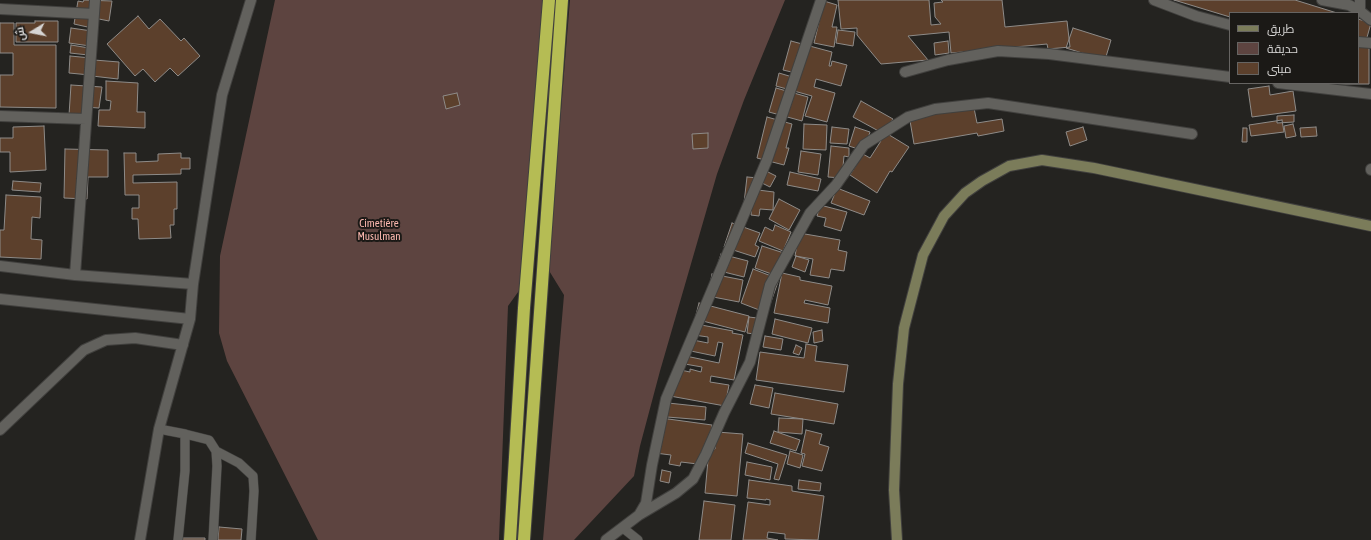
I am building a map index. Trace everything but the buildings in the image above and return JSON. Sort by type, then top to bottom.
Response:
[{"type":"highway","points":[[510,540],[524,308],[549,0]]},
{"type":"highway","points":[[524,540],[562,0]]},
{"type":"main road","points":[[897,540],[894,483],[898,384],[904,328],[923,256],[933,236],[944,216],[965,193],[982,181],[1009,166],[1042,160],[1094,168],[1371,226]]},
{"type":"street","points":[[75,274],[95,0]]},
{"type":"street","points":[[140,540],[159,429],[190,318],[193,284],[222,95],[251,0]]},
{"type":"street","points":[[639,515],[646,503],[652,465],[666,399],[767,160],[822,0]]},
{"type":"street","points":[[1154,0],[1196,16],[1229,25]]},
{"type":"street","points":[[1322,0],[1349,5],[1360,11],[1371,20]]},
{"type":"street","points":[[1360,0],[1360,11]]},
{"type":"street","points":[[0,9],[94,14]]},
{"type":"street","points":[[1359,42],[1371,43]]},
{"type":"street","points":[[905,72],[948,60],[998,51],[1048,54],[1229,77]]},
{"type":"street","points":[[1286,84],[1371,94]]},
{"type":"street","points":[[606,540],[639,515],[676,493],[693,479],[750,362],[770,285],[810,213],[836,185],[864,145],[908,117],[935,109],[988,103],[1192,134]]},
{"type":"street","points":[[0,116],[86,119]]},
{"type":"street","points":[[0,266],[193,284]]},
{"type":"street","points":[[0,299],[190,318]]},
{"type":"street","points":[[0,430],[84,350],[106,340],[135,338],[183,345]]},
{"type":"lane","points":[[159,429],[209,440],[216,451],[217,466],[213,540]]},
{"type":"lane","points":[[178,540],[185,471],[185,434]]},
{"type":"lane","points":[[216,451],[240,463],[252,476],[254,491],[251,540]]},
{"type":"lane","points":[[623,528],[638,540]]},
{"type":"green space","name":"Cimetière Musulman","points":[[275,0],[543,0],[526,281],[508,306],[499,540],[318,540],[227,361],[219,333],[220,256]]},
{"type":"green space","points":[[570,0],[785,0],[744,100],[717,174],[660,371],[640,446],[634,476],[574,540],[543,540],[564,295],[548,269]]}]
